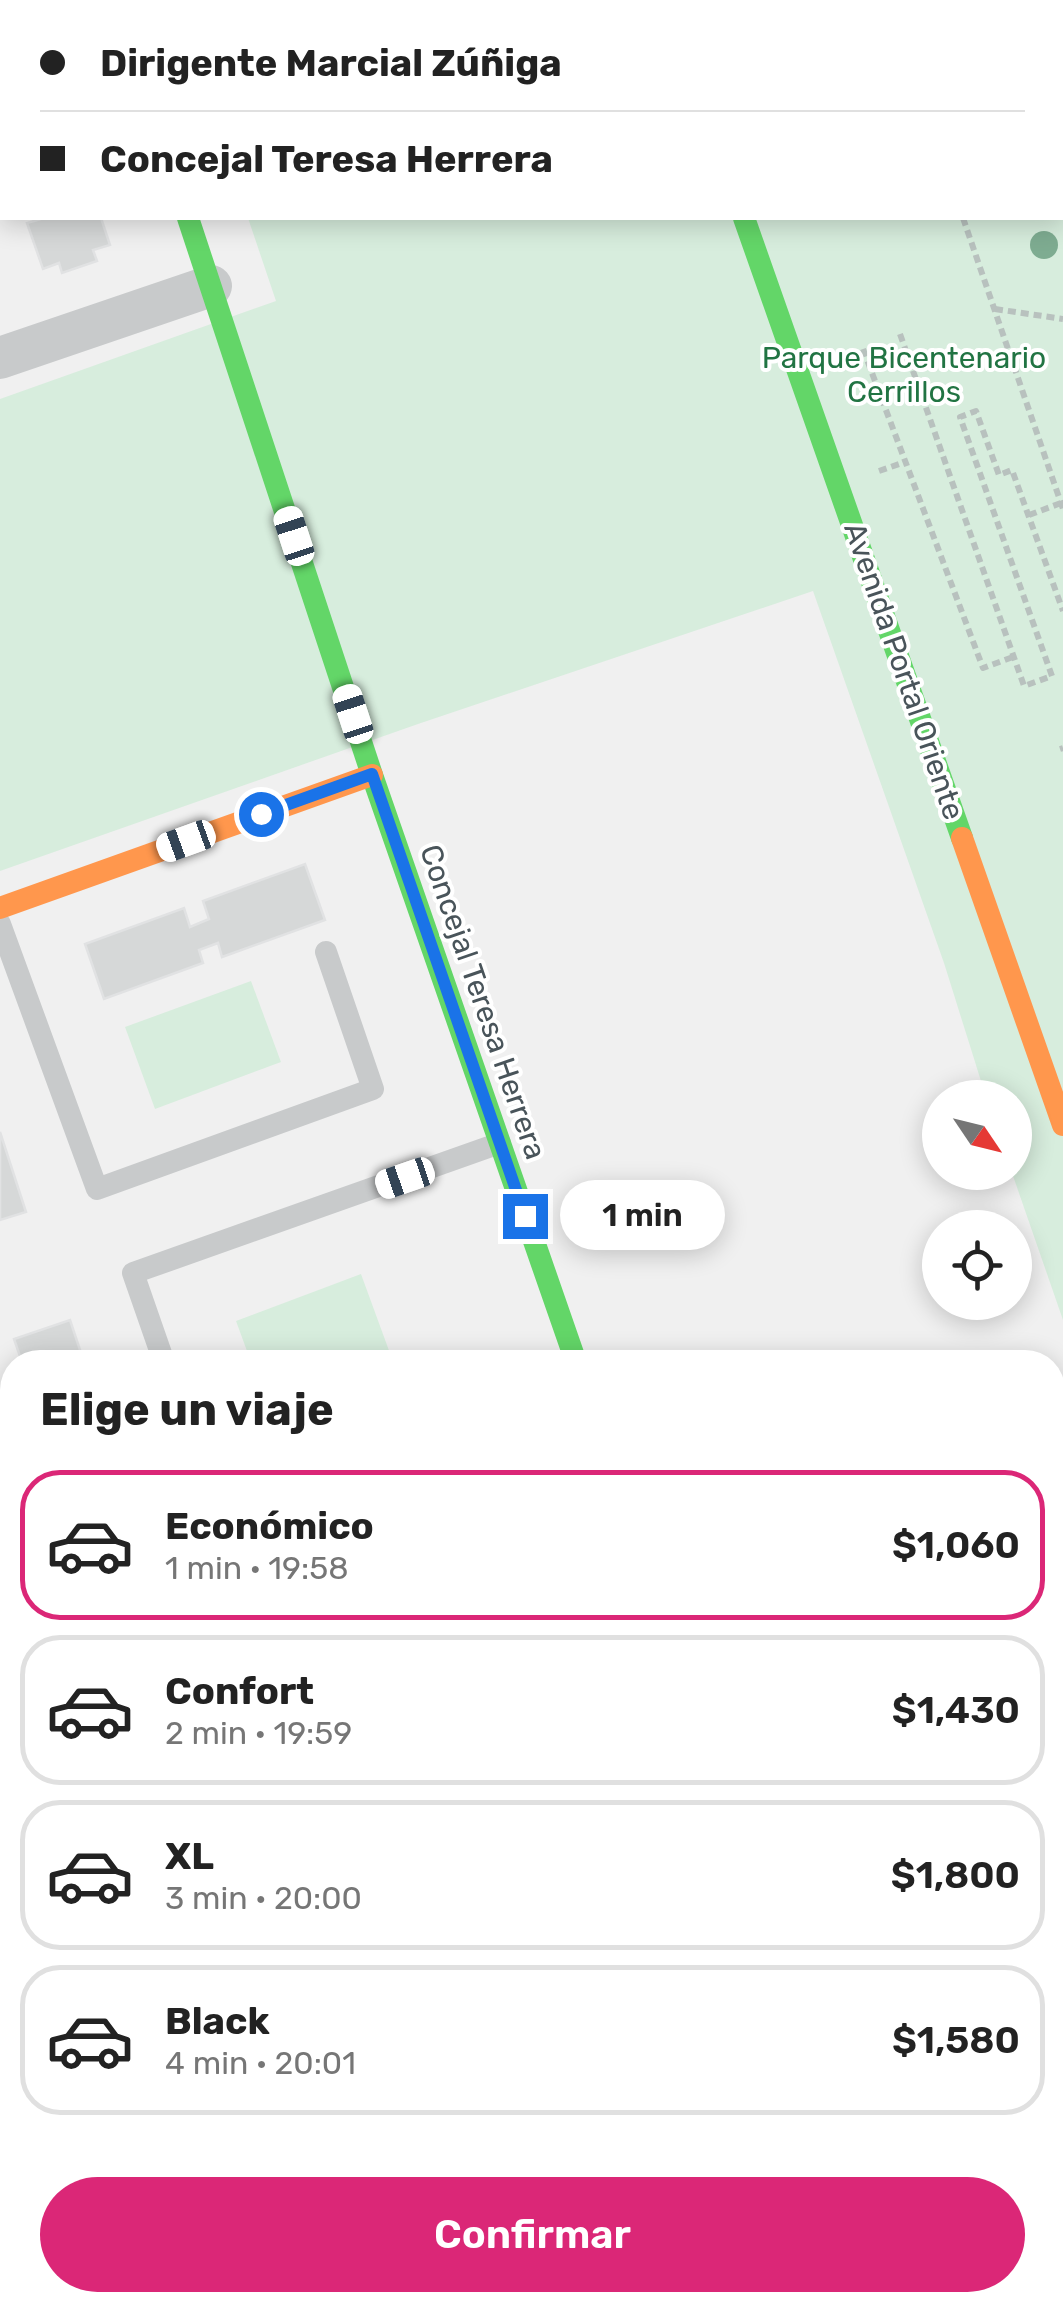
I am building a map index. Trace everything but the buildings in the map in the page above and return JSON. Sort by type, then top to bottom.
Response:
[{"type":"street","name":"Concejal Teresa Herrera","points":[[189,220],[372,774],[572,1350]]},
{"type":"street","name":"Avenida Portal Oriente","points":[[745,220],[1063,1125]]},
{"type":"street","points":[[0,358],[211,286]]},
{"type":"street","points":[[0,908],[372,774]]},
{"type":"lane","points":[[0,924],[98,1189],[373,1089],[326,952]]},
{"type":"lane","points":[[160,1350],[133,1274],[500,1143]]},
{"type":"path","points":[[964,220],[1062,506],[1029,515]]},
{"type":"path","points":[[994,309],[1063,319]]},
{"type":"path","points":[[900,334],[1024,686],[1052,676],[960,417],[976,412],[999,475],[1012,470],[1063,610]]},
{"type":"path","points":[[863,349],[983,668],[1014,656]]},
{"type":"path","points":[[873,473],[905,462]]},
{"type":"green space","name":"Parque Bicentenario Cerrillos","points":[[249,220],[1063,220],[1063,1320],[1032,1231],[1032,1210],[1025,1210],[1018,1190],[1032,1190],[1032,1080],[981,1080],[944,963],[813,591],[0,871],[0,399],[276,301]]},
{"type":"green space","points":[[251,981],[281,1062],[155,1109],[125,1027]]},
{"type":"green space","points":[[361,1274],[389,1350],[247,1350],[236,1321]]},
{"type":"traffic: fast","points":[[189,220],[372,775],[572,1350]]},
{"type":"traffic: fast","points":[[745,220],[962,838]]},
{"type":"traffic: slow","points":[[0,908],[372,775]]},
{"type":"traffic: slow","points":[[962,838],[1063,1125]]},
{"type":"route","points":[[261,814],[372,774],[525,1216]]}]
